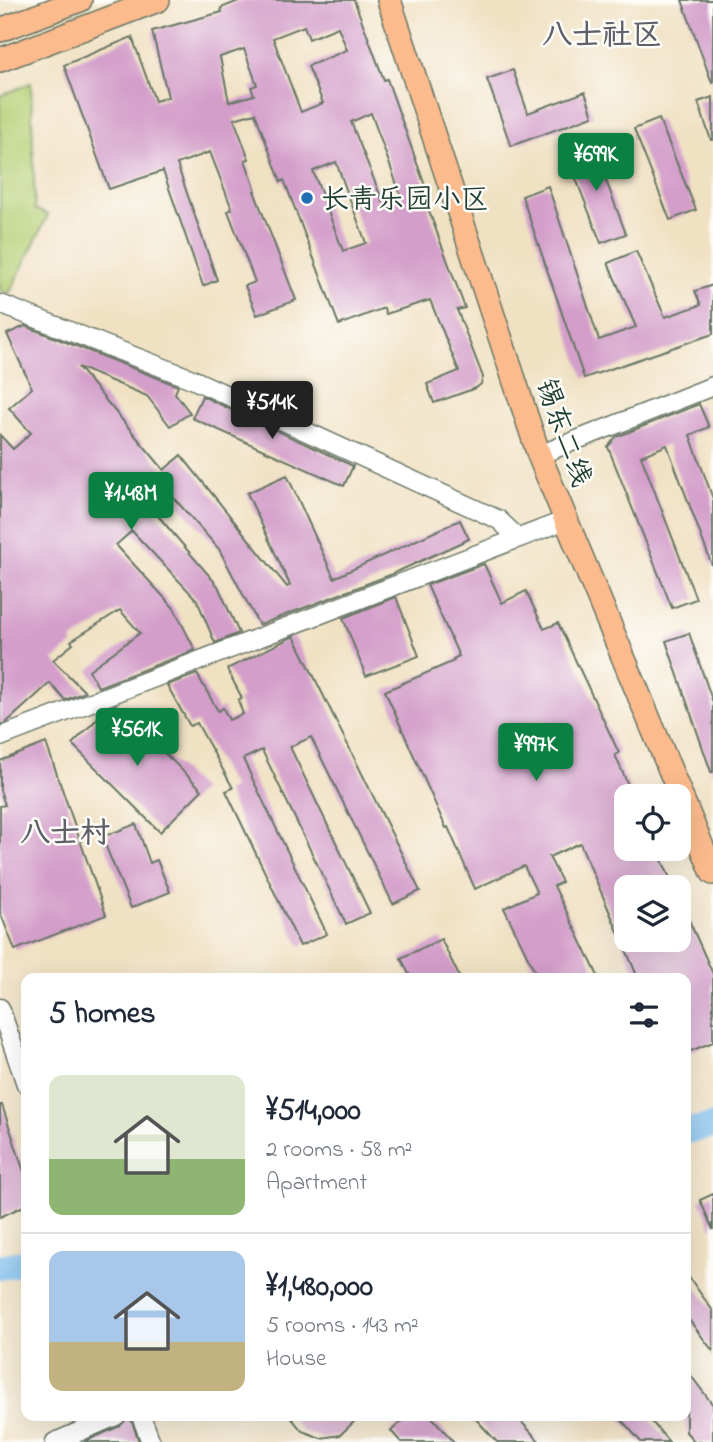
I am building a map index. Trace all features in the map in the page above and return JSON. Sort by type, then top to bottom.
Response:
[{"type":"main road","points":[[0,30],[80,0]]},
{"type":"main road","points":[[0,60],[158,0]]},
{"type":"main road","name":"锡东二线","points":[[389,0],[539,455],[713,873]]},
{"type":"street","points":[[0,304],[192,379],[499,520],[518,538]]},
{"type":"street","points":[[539,455],[713,386]]},
{"type":"street","points":[[0,737],[566,520]]},
{"type":"street","points":[[0,1008],[21,1069]]},
{"type":"street","points":[[55,1442],[104,1421]]},
{"type":"street","points":[[143,1421],[151,1442]]},
{"type":"green space","points":[[31,83],[35,209],[48,215],[9,294],[0,290],[0,96]]},
{"type":"building","points":[[241,0],[354,0],[384,80],[387,79],[429,197],[429,211],[465,308],[457,310],[483,377],[476,388],[434,403],[427,384],[459,371],[430,300],[386,314],[384,308],[339,325],[284,180],[281,182],[255,113],[234,119],[249,159],[245,160],[254,191],[296,300],[257,315],[245,286],[255,282],[228,211],[232,209],[210,152],[177,164],[217,280],[203,286],[163,171],[109,189],[64,65],[132,37],[155,101],[168,97],[152,31],[222,12],[221,8]],"holes":[[[304,26],[309,39],[338,27],[347,50],[308,66],[323,103],[301,112],[273,38]],[[244,49],[257,85],[251,87],[254,95],[229,102],[220,57]],[[371,113],[401,196],[383,202],[351,122]],[[336,162],[366,243],[343,251],[313,171]]]},
{"type":"building","points":[[682,0],[713,0],[713,83],[712,83]]},
{"type":"building","points":[[513,70],[528,113],[585,92],[593,116],[511,146],[487,79]]},
{"type":"building","points":[[713,97],[713,140],[711,140],[698,102]]},
{"type":"building","points":[[659,119],[696,210],[670,220],[634,129]]},
{"type":"building","points":[[592,143],[626,234],[601,243],[566,153]]},
{"type":"building","points":[[548,186],[599,340],[636,327],[608,263],[636,251],[665,317],[701,305],[695,291],[713,285],[713,334],[584,378],[522,196]]},
{"type":"building","points":[[25,326],[178,386],[175,393],[190,413],[170,426],[147,396],[78,367],[164,470],[181,455],[287,587],[290,585],[247,493],[287,475],[334,578],[460,520],[469,539],[390,575],[259,625],[219,549],[172,496],[154,511],[218,586],[239,633],[215,643],[197,600],[132,531],[116,545],[174,608],[195,650],[98,687],[89,670],[140,633],[120,610],[71,641],[73,644],[53,660],[85,692],[65,700],[50,683],[6,723],[0,725],[0,435],[13,449],[31,433],[9,408],[32,388],[7,334]]},
{"type":"building","points":[[202,396],[353,466],[344,486],[192,418]]},
{"type":"building","points":[[699,404],[709,427],[690,435],[713,499],[713,568],[667,445],[641,456],[696,599],[672,608],[608,447],[616,437]]},
{"type":"building","points":[[484,564],[502,603],[526,591],[544,629],[558,623],[619,753],[615,755],[628,784],[614,784],[614,861],[662,861],[669,875],[614,875],[614,922],[580,843],[549,857],[562,882],[554,886],[597,973],[536,973],[504,908],[537,893],[524,866],[475,889],[385,691],[454,661],[453,659],[459,656],[427,585]]},
{"type":"building","points":[[396,597],[419,656],[366,676],[343,618]]},
{"type":"building","points":[[689,633],[713,703],[713,772],[666,641]]},
{"type":"building","points":[[294,636],[420,891],[393,904],[311,737],[290,747],[370,913],[346,924],[262,750],[243,759],[327,934],[300,946],[226,791],[233,788],[197,723],[190,726],[167,685],[197,674],[218,711],[223,708],[229,720],[243,714],[238,700],[242,698],[227,669]]},
{"type":"building","points":[[116,705],[202,790],[160,832],[72,744],[104,712],[116,725],[108,708]]},
{"type":"building","points":[[46,743],[106,915],[15,950],[0,912],[0,806],[5,805],[0,790],[0,761]]},
{"type":"building","points":[[136,824],[150,863],[157,860],[170,892],[131,908],[102,837]]},
{"type":"building","points":[[691,925],[713,974],[713,1042],[691,1051],[691,973],[636,973],[627,952],[691,952]]},
{"type":"building","points":[[441,939],[458,973],[408,973],[401,958]]},
{"type":"building","points":[[2,1105],[21,1163],[21,1207],[0,1217]]},
{"type":"building","points":[[713,1194],[713,1230],[700,1200]]},
{"type":"building","points":[[691,1280],[713,1311],[713,1351],[691,1322]]},
{"type":"building","points":[[691,1376],[713,1405],[713,1442],[695,1442],[686,1432],[686,1421],[691,1421]]},
{"type":"building","points":[[125,1421],[132,1421],[139,1442],[84,1442],[120,1426]]},
{"type":"building","points":[[294,1421],[355,1421],[340,1435],[321,1438],[302,1431]]},
{"type":"building","points":[[402,1421],[435,1421],[454,1442],[401,1442],[391,1431]]},
{"type":"building","points":[[478,1421],[521,1421],[540,1442],[497,1442]]},
{"type":"building","points":[[622,1421],[651,1421],[669,1442],[641,1442]]},
{"type":"waterway","points":[[691,1130],[713,1126]]},
{"type":"waterway","points":[[0,1267],[21,1263]]},
{"type":"place","name":"长青乐园小区","points":[[307,198]]},
{"type":"district","name":"八士社区","points":[[602,34]]},
{"type":"district","name":"八士村","points":[[65,832]]}]
